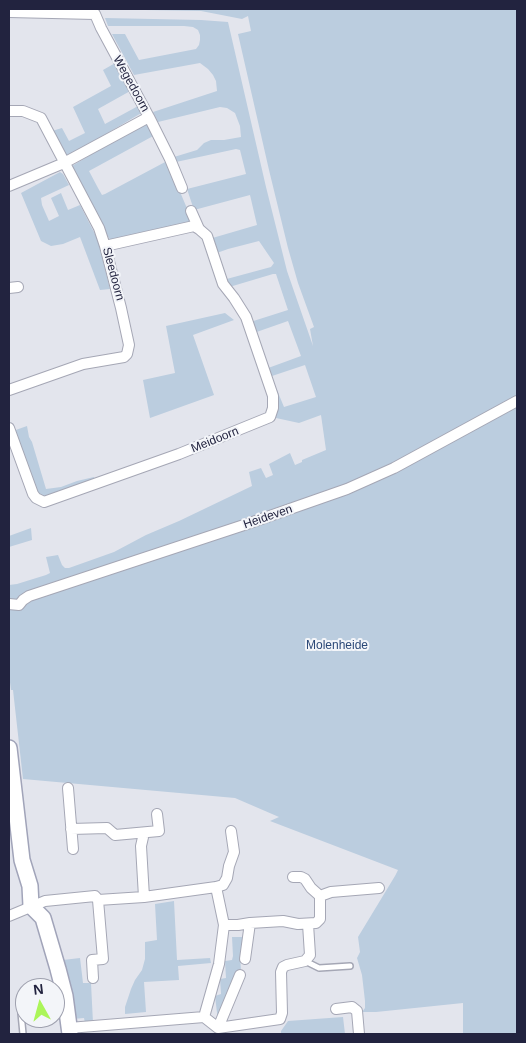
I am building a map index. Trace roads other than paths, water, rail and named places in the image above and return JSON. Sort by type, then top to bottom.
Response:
[{"type":"street","name":"Wegedoorn","points":[[9,12],[95,14],[100,28],[149,117],[64,163],[9,186]]},
{"type":"street","name":"Sleedoorn","points":[[9,111],[23,111],[41,118],[99,228],[129,345],[127,354],[124,357],[83,364],[9,390]]},
{"type":"street","points":[[149,117],[182,188]]},
{"type":"street","name":"Meidoorn","points":[[9,428],[32,494],[44,502],[179,454],[270,417],[273,408],[272,396],[246,317],[222,284],[206,236],[199,228],[191,211]]},
{"type":"street","points":[[105,246],[194,226],[199,228]]},
{"type":"street","name":"Heideven","points":[[9,604],[19,605],[29,596],[347,489],[394,468],[517,401]]},
{"type":"street","points":[[9,748],[22,860],[30,886],[31,906],[42,918],[65,996],[70,1031],[204,1017],[218,1028],[280,1019],[282,1013],[281,972],[283,967],[306,961],[310,955],[308,924]]},
{"type":"street","points":[[68,788],[73,849]]},
{"type":"street","points":[[71,829],[106,828],[115,835],[159,831],[157,814]]},
{"type":"street","points":[[98,900],[144,897],[222,885],[227,878],[228,866],[234,852],[231,831]]},
{"type":"street","points":[[144,832],[142,846],[144,897]]},
{"type":"street","points":[[224,925],[283,921],[298,924],[316,923],[320,919],[320,896],[301,876],[292,877]]},
{"type":"street","points":[[204,1017],[219,964],[224,925],[216,887]]},
{"type":"street","points":[[320,896],[331,892],[379,888]]},
{"type":"street","points":[[9,916],[45,901],[95,896],[98,900],[103,958],[92,960],[93,978]]},
{"type":"street","points":[[245,959],[250,922]]},
{"type":"street","points":[[218,1028],[240,975]]},
{"type":"street","points":[[336,1008],[352,1007],[357,1010],[359,1034]]},
{"type":"lane","points":[[306,961],[319,968],[350,966]]},
{"type":"park label","name":"Molenheide","points":[[337,646]]}]
